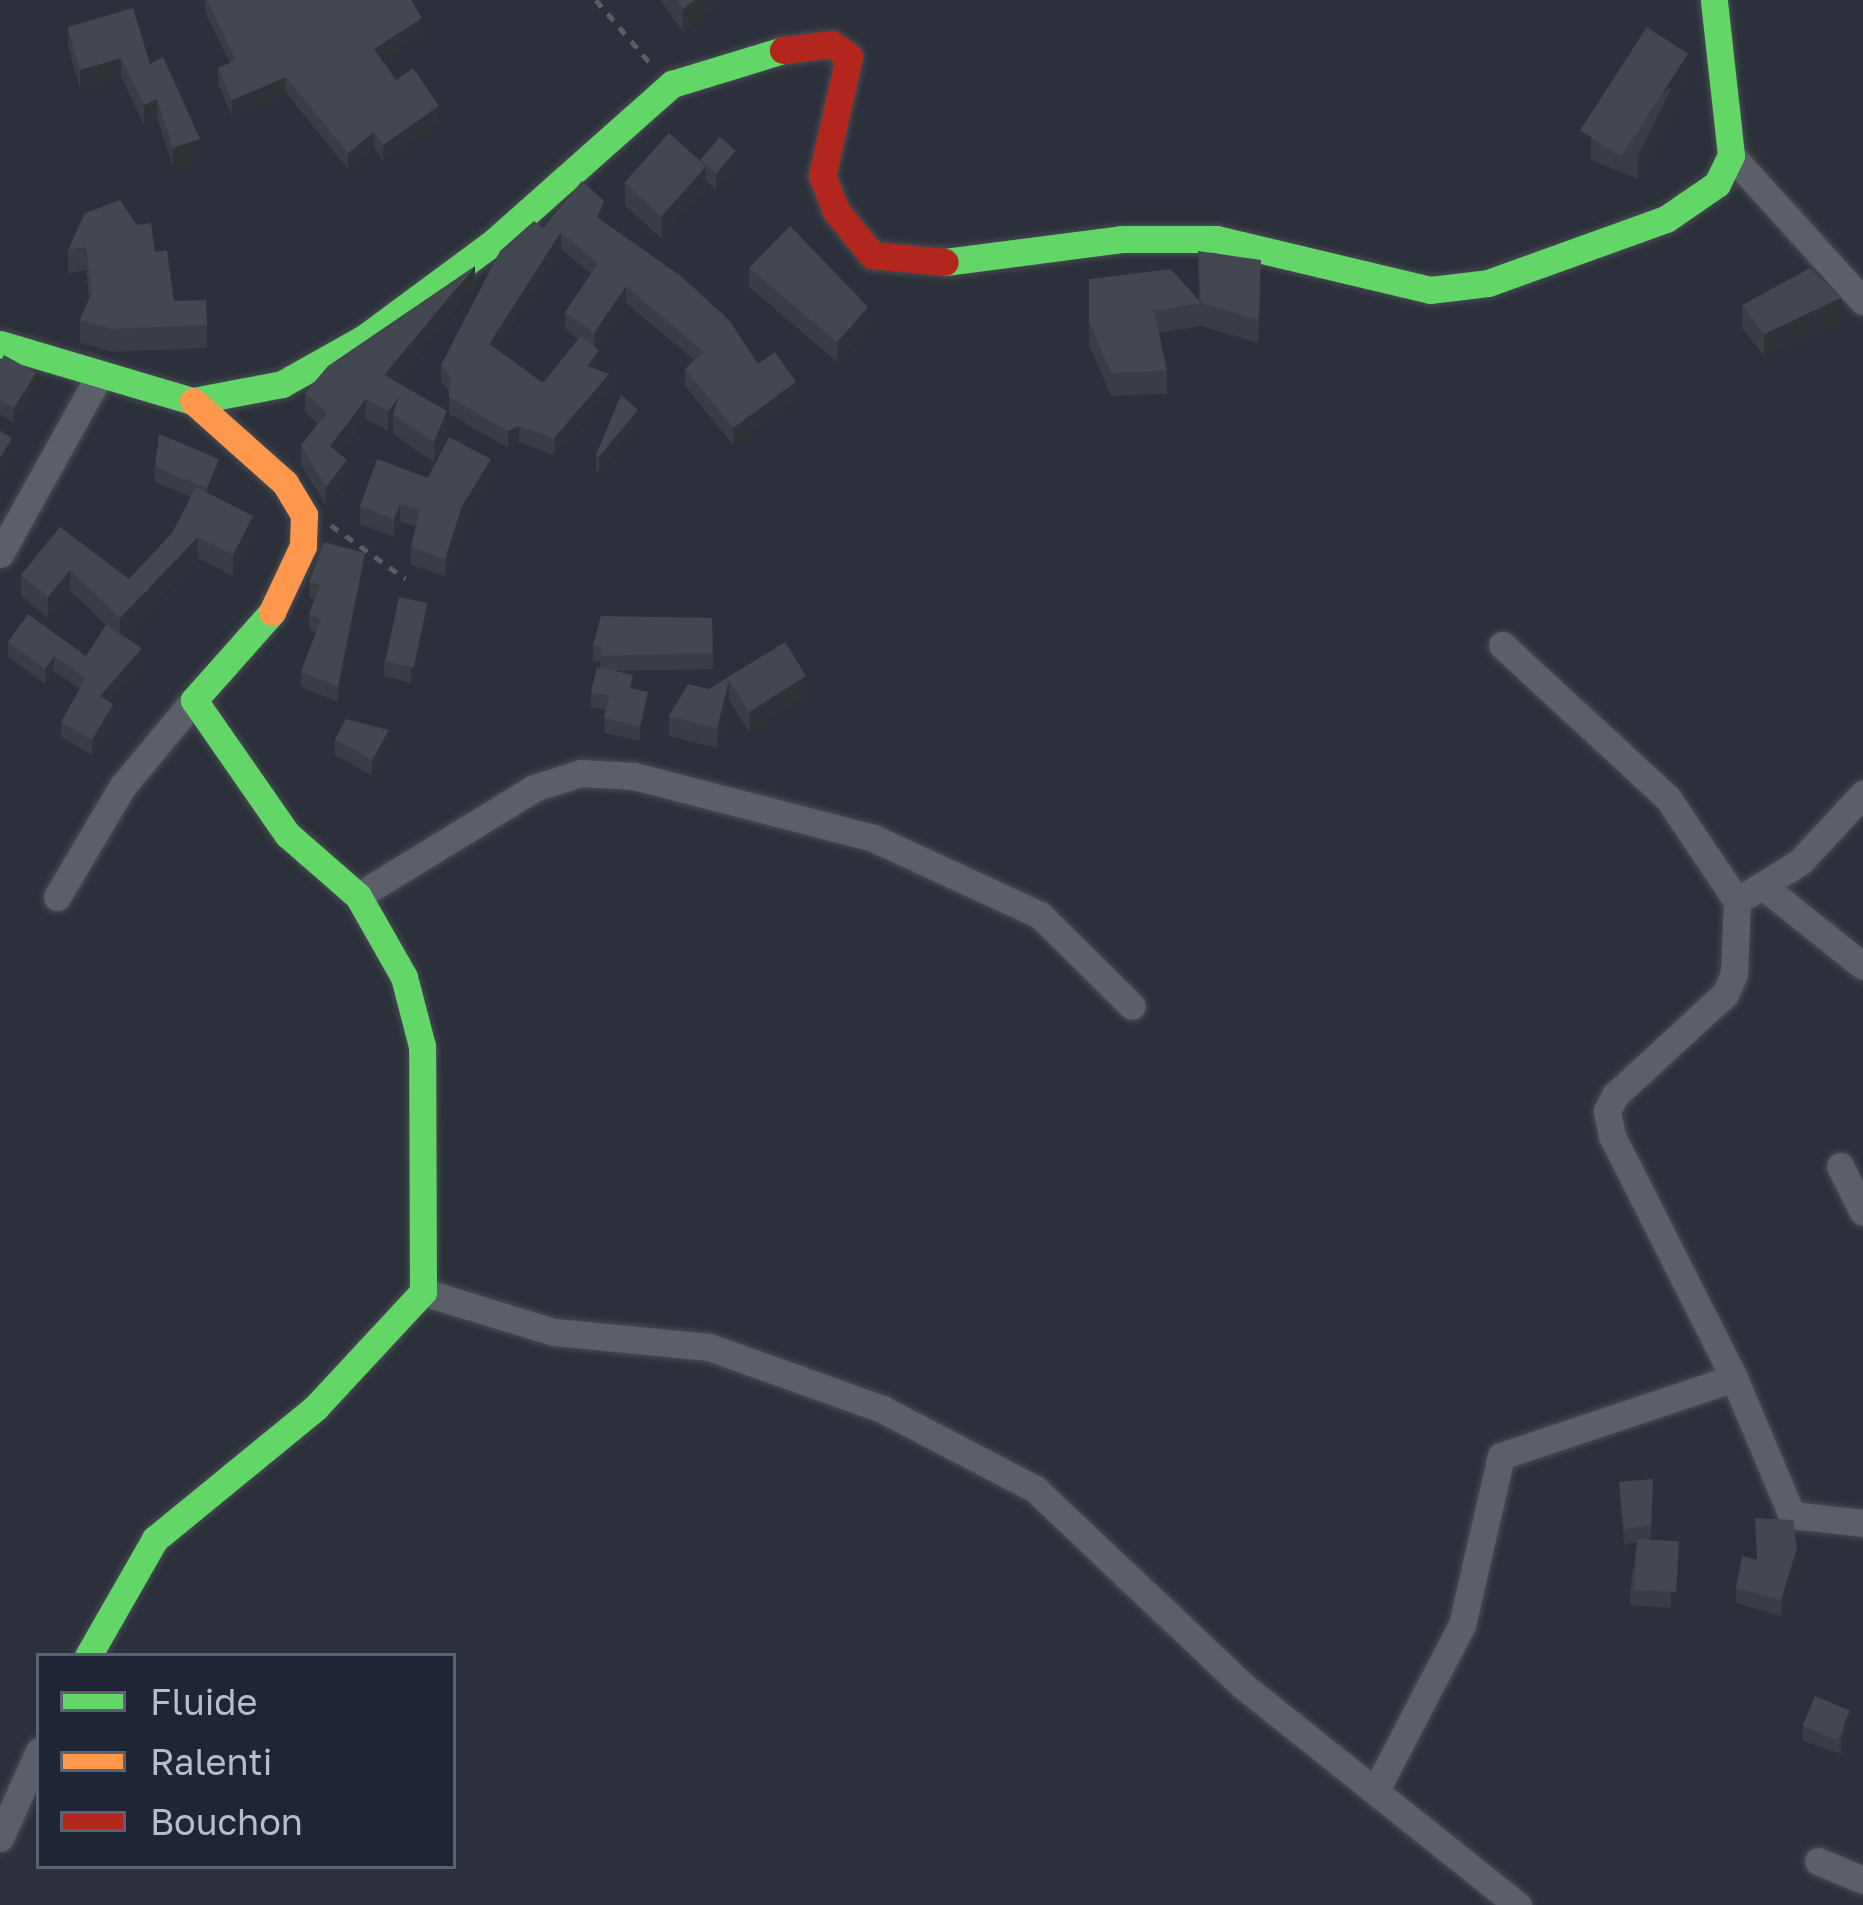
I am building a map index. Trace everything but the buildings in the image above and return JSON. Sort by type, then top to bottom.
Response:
[{"type":"street","points":[[0,344],[193,401],[282,384],[364,338],[495,241],[672,84],[764,51],[832,44],[849,57],[821,176],[836,212],[872,255],[902,265],[1157,237],[1216,239],[1430,290],[1488,283],[1666,219],[1717,184],[1731,155],[1714,0]]},
{"type":"street","points":[[1731,155],[1863,301]]},
{"type":"street","points":[[0,554],[99,376]]},
{"type":"street","points":[[57,897],[122,788],[270,616],[303,546],[304,515],[285,483],[193,401]]},
{"type":"street","points":[[1502,645],[1667,796],[1737,902],[1734,974],[1724,994],[1615,1095],[1607,1111],[1650,1217],[1734,1378],[1792,1515],[1863,1523]]},
{"type":"street","points":[[90,1653],[155,1539],[316,1407],[423,1292],[422,1046],[404,977],[358,896],[287,834],[194,700]]},
{"type":"street","points":[[358,896],[534,788],[581,773],[634,776],[873,838],[1040,915],[1132,1006]]},
{"type":"street","points":[[1737,902],[1824,841],[1863,794]]},
{"type":"street","points":[[1764,886],[1863,966]]},
{"type":"street","points":[[1840,1166],[1863,1212]]},
{"type":"street","points":[[423,1292],[554,1332],[709,1347],[882,1409],[1035,1489],[1243,1684],[1518,1905]]},
{"type":"street","points":[[1378,1788],[1462,1624],[1501,1456],[1734,1378]]},
{"type":"street","points":[[0,1838],[36,1758]]},
{"type":"street","points":[[1818,1861],[1863,1880]]},
{"type":"path","points":[[596,0],[672,84]]},
{"type":"path","points":[[304,515],[346,531],[406,579]]},
{"type":"traffic: fast","points":[[945,262],[1122,239],[1216,239],[1430,290],[1488,283],[1666,219],[1717,184],[1731,155],[1714,0]]},
{"type":"traffic: fast","points":[[0,344],[193,401],[282,384],[364,338],[495,241],[672,84],[783,50]]},
{"type":"traffic: fast","points":[[90,1653],[155,1539],[316,1407],[423,1292],[422,1046],[404,977],[358,896],[287,834],[194,700],[272,612]]},
{"type":"traffic: slow","points":[[193,401],[285,483],[304,515],[303,546],[272,612]]},
{"type":"traffic: jam","points":[[783,50],[832,44],[849,57],[822,176],[836,211],[872,255],[945,262]]}]
